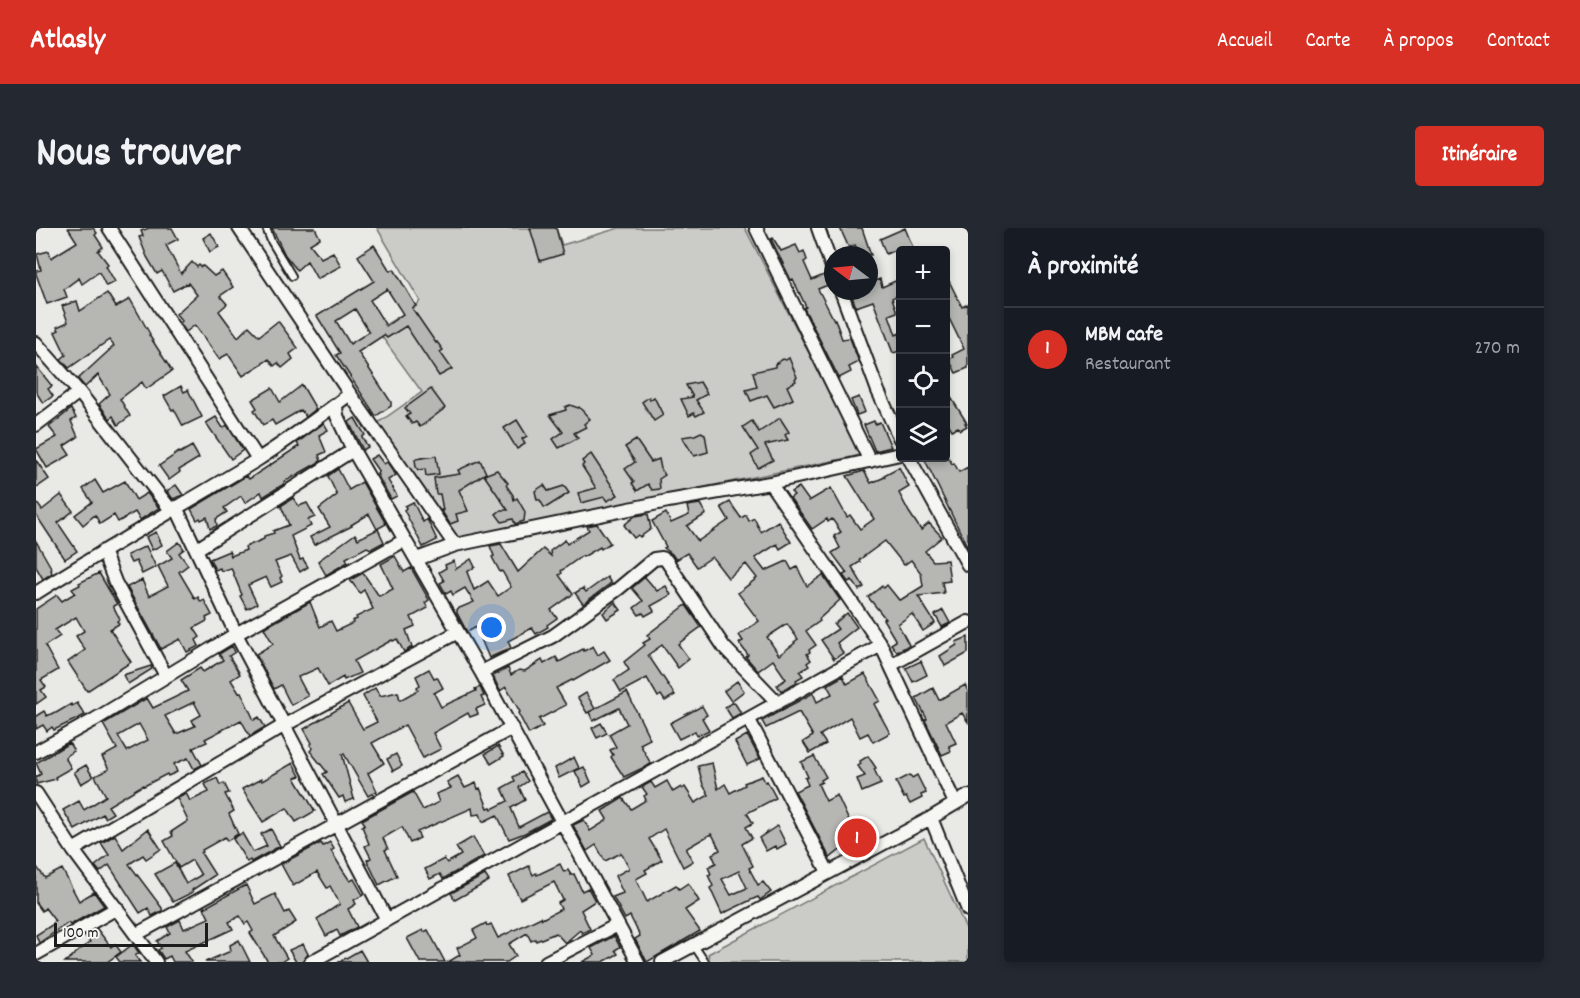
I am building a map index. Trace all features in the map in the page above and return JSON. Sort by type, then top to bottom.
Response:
[{"type":"street","points":[[110,228],[258,459]]},
{"type":"street","points":[[239,228],[455,545]]},
{"type":"street","points":[[756,228],[870,461]]},
{"type":"street","points":[[818,228],[824,246]]},
{"type":"street","points":[[844,300],[878,391],[896,430]]},
{"type":"street","points":[[36,343],[174,509],[197,549],[236,634],[283,726],[387,920]]},
{"type":"street","points":[[36,425],[79,392]]},
{"type":"street","points":[[38,588],[258,459],[350,394]]},
{"type":"street","points":[[336,406],[337,416],[353,450],[481,672],[638,962]]},
{"type":"street","points":[[197,549],[353,450]]},
{"type":"street","points":[[417,559],[455,545],[668,501],[770,483],[896,455]]},
{"type":"street","points":[[911,462],[968,565]]},
{"type":"street","points":[[770,483],[881,645],[955,803]]},
{"type":"street","points":[[36,752],[94,720],[236,634],[405,540]]},
{"type":"street","points":[[103,551],[115,582],[166,676]]},
{"type":"street","points":[[481,672],[553,636],[618,589],[654,559],[662,558],[666,560],[724,647],[778,703]]},
{"type":"street","points":[[891,665],[968,622]]},
{"type":"street","points":[[74,849],[283,726],[458,632]]},
{"type":"street","points":[[311,962],[881,645]]},
{"type":"street","points":[[749,720],[828,872]]},
{"type":"street","points":[[137,934],[512,728]]},
{"type":"street","points":[[36,794],[156,962]]},
{"type":"street","points":[[662,962],[968,796]]},
{"type":"street","points":[[931,818],[968,909]]},
{"type":"street","points":[[36,954],[117,908]]},
{"type":"street","points":[[546,962],[617,925]]},
{"type":"lane","points":[[267,228],[271,241],[292,276]]},
{"type":"lane","points":[[693,944],[705,962]]},
{"type":"shaded area","points":[[377,228],[556,228],[562,245],[619,228],[745,228],[861,455],[457,538],[378,423],[422,392],[377,330],[416,306],[420,301]]},
{"type":"shaded area","points":[[924,838],[968,933],[968,962],[710,962],[708,954]]},
{"type":"building","points":[[68,228],[93,228],[103,247],[98,251],[108,264],[106,266],[115,282],[106,286],[99,272],[82,284],[79,278],[64,289],[67,297],[47,304],[36,274],[36,271],[41,270],[37,254],[49,251],[51,258],[77,242]]},
{"type":"building","points":[[149,228],[172,228],[178,239],[166,245],[181,274],[192,262],[197,267],[203,266],[214,276],[222,271],[233,287],[220,296],[227,304],[219,311],[238,337],[249,326],[259,336],[278,321],[298,348],[290,354],[293,359],[282,368],[278,363],[274,366],[269,359],[243,376],[228,354],[219,359],[195,325],[186,332],[180,323],[182,321],[176,314],[197,295],[188,283],[173,291],[162,271],[157,274],[139,237],[143,236],[141,231]]},
{"type":"building","points":[[272,228],[315,228],[320,238],[310,244],[321,258],[333,252],[341,266],[317,279],[307,261],[297,270],[285,255]]},
{"type":"building","points":[[530,228],[556,228],[563,254],[540,261]]},
{"type":"building","points":[[840,228],[862,228],[868,246],[848,246]]},
{"type":"building","points":[[905,228],[912,246],[896,246],[896,250],[886,254],[880,239]]},
{"type":"building","points":[[211,233],[219,247],[210,252],[203,238]]},
{"type":"building","points":[[773,238],[781,251],[796,245],[800,253],[804,251],[807,260],[804,262],[812,280],[824,275],[824,287],[818,289],[835,319],[842,339],[850,338],[859,362],[849,367],[851,372],[839,378],[804,308],[806,307],[793,279],[791,280],[771,239]]},
{"type":"building","points":[[374,245],[390,271],[394,269],[416,306],[412,308],[443,350],[440,352],[452,369],[439,376],[406,326],[387,338],[384,335],[358,352],[391,402],[391,406],[376,416],[336,355],[340,353],[317,316],[374,281],[358,256]],"holes":[[[387,289],[403,314],[386,326],[370,300]],[[355,309],[369,332],[350,344],[336,321]]]},
{"type":"building","points":[[880,279],[882,287],[896,281],[896,296],[892,298],[896,312],[889,315],[896,335],[896,352],[893,353],[873,301],[856,307],[853,300],[878,300],[878,280]]},
{"type":"building","points":[[950,283],[962,307],[968,304],[968,368],[956,373],[950,358],[964,349],[950,320]]},
{"type":"building","points":[[107,293],[116,307],[130,299],[172,371],[146,389],[142,382],[120,399],[130,416],[118,425],[113,416],[110,419],[99,404],[110,394],[98,375],[85,387],[78,379],[114,346],[109,340],[69,368],[61,359],[66,355],[55,332],[59,330],[57,327],[68,322],[62,306],[77,301],[80,311]]},
{"type":"building","points":[[789,358],[797,377],[796,381],[787,386],[793,399],[774,407],[767,395],[751,401],[746,390],[757,387],[753,372],[775,367],[775,364]]},
{"type":"building","points":[[36,366],[52,386],[48,389],[53,396],[43,403],[36,392]]},
{"type":"building","points":[[700,382],[707,394],[696,400],[704,412],[696,416],[694,413],[689,416],[681,399],[693,397],[686,385]]},
{"type":"building","points":[[302,385],[316,409],[306,417],[301,410],[275,425],[272,420],[263,425],[254,410],[257,408],[252,400],[272,388],[280,402]]},
{"type":"building","points":[[181,386],[184,392],[188,390],[202,417],[183,426],[164,396]]},
{"type":"building","points":[[431,389],[445,408],[420,427],[416,422],[412,424],[406,416],[410,414],[405,408]]},
{"type":"building","points":[[950,396],[967,423],[965,423],[967,426],[960,430],[958,427],[952,430]]},
{"type":"building","points":[[649,397],[650,400],[654,397],[663,415],[654,421],[642,402]]},
{"type":"building","points":[[859,397],[865,412],[857,415],[851,400]]},
{"type":"building","points":[[570,405],[579,407],[590,419],[584,424],[586,427],[574,433],[578,438],[559,448],[553,439],[563,432],[550,415],[566,410],[565,407]]},
{"type":"building","points":[[71,409],[76,418],[71,421],[78,437],[64,446],[70,455],[47,468],[36,449],[57,437],[49,427]]},
{"type":"building","points":[[216,417],[223,428],[227,425],[243,450],[231,459],[206,423]]},
{"type":"building","points":[[355,418],[365,435],[362,437],[368,447],[363,450],[349,422]]},
{"type":"building","points":[[780,418],[789,432],[785,435],[788,440],[765,445],[773,460],[758,468],[751,455],[758,450],[743,427],[752,421],[759,432]]},
{"type":"building","points":[[517,420],[527,436],[522,439],[525,444],[517,449],[504,428]]},
{"type":"building","points":[[874,421],[875,424],[880,422],[891,447],[875,451],[864,425]]},
{"type":"building","points":[[324,423],[328,430],[319,435],[326,452],[319,455],[321,461],[263,497],[261,492],[245,503],[241,496],[224,508],[227,512],[216,519],[217,526],[210,529],[207,517],[197,520],[191,509],[246,476],[249,479],[299,446],[297,443]]},
{"type":"building","points":[[701,432],[705,434],[708,452],[694,456],[682,437]]},
{"type":"building","points":[[636,440],[651,462],[659,459],[665,475],[659,479],[660,489],[652,490],[648,484],[637,491],[625,469],[635,462],[625,447]]},
{"type":"building","points":[[192,446],[199,458],[179,470],[180,472],[169,480],[159,466]]},
{"type":"building","points":[[591,454],[618,495],[607,501],[604,497],[581,503],[578,493],[596,488],[582,466],[584,464],[582,461]]},
{"type":"building","points":[[377,455],[384,464],[387,462],[396,475],[388,480],[397,496],[391,499],[379,478],[377,473],[379,472],[370,459]]},
{"type":"building","points":[[436,456],[439,474],[426,476],[425,469],[418,470],[416,467],[415,459]]},
{"type":"building","points":[[36,460],[49,479],[36,488]]},
{"type":"building","points":[[480,460],[486,473],[459,490],[468,511],[456,514],[458,521],[450,524],[441,510],[443,510],[440,494],[436,494],[434,478],[460,474],[458,470]]},
{"type":"building","points":[[950,460],[959,472],[968,467],[968,548],[926,462],[950,462]]},
{"type":"building","points":[[899,467],[909,487],[899,493],[909,512],[921,530],[929,523],[942,537],[925,551],[933,561],[947,560],[950,581],[942,582],[944,593],[918,596],[935,623],[923,631],[912,614],[898,624],[909,645],[897,652],[891,644],[896,641],[883,619],[885,618],[868,597],[882,586],[884,588],[887,585],[899,600],[902,599],[923,586],[921,573],[911,560],[904,565],[885,541],[852,567],[864,587],[859,590],[852,580],[848,582],[843,575],[847,573],[832,553],[840,548],[834,536],[841,532],[832,519],[828,522],[827,519],[812,529],[790,498],[794,495],[791,492],[799,487],[809,501],[831,488],[847,517],[850,515],[860,529],[874,519],[847,476],[864,471],[871,483]]},
{"type":"building","points":[[338,469],[349,490],[362,482],[386,524],[377,529],[369,514],[352,526],[314,545],[310,537],[330,527],[319,509],[337,495],[328,476]]},
{"type":"building","points":[[497,470],[508,483],[506,485],[514,500],[517,498],[525,512],[524,521],[515,524],[513,519],[502,522],[496,514],[501,510],[508,510],[484,475]]},
{"type":"building","points":[[95,480],[103,493],[125,481],[136,500],[147,493],[159,508],[140,520],[135,512],[118,522],[114,515],[100,524],[95,515],[83,525],[75,515],[92,502],[83,489]]},
{"type":"building","points":[[176,485],[183,495],[173,499],[167,491]]},
{"type":"building","points":[[544,485],[548,491],[564,486],[569,493],[544,507],[540,500],[537,500],[535,491]]},
{"type":"building","points":[[61,495],[73,511],[58,523],[77,551],[65,559],[36,515],[36,502],[42,510]]},
{"type":"building","points":[[293,498],[299,506],[307,503],[315,517],[308,520],[311,526],[291,536],[300,560],[303,559],[308,567],[300,572],[291,556],[275,562],[282,576],[280,578],[282,582],[271,587],[266,577],[248,585],[257,604],[247,609],[231,568],[215,570],[210,559],[229,551],[231,556],[246,550],[245,547],[289,525],[281,506],[279,507]]},
{"type":"building","points":[[413,502],[423,522],[427,519],[437,540],[423,547],[404,510],[405,506]]},
{"type":"building","points":[[730,502],[741,518],[746,515],[749,521],[754,518],[761,532],[778,521],[791,542],[780,549],[777,544],[755,558],[765,571],[787,561],[792,570],[797,567],[807,586],[823,575],[840,600],[819,619],[820,621],[806,631],[816,645],[807,654],[811,660],[807,663],[809,666],[800,672],[803,676],[796,680],[797,682],[781,691],[777,685],[786,679],[773,660],[758,671],[746,657],[748,655],[739,643],[743,641],[739,635],[759,621],[738,593],[757,578],[746,564],[728,578],[712,557],[697,567],[687,553],[676,560],[664,548],[666,547],[652,521],[666,513],[671,523],[689,515],[687,506],[700,504],[706,514],[687,526],[698,541],[729,520],[721,507]],"holes":[[[787,624],[798,639],[779,655],[767,637]]]},
{"type":"building","points":[[648,514],[651,529],[640,537],[638,535],[634,538],[624,525],[635,516]]},
{"type":"building","points":[[597,524],[610,543],[582,556],[561,571],[559,575],[573,594],[551,610],[557,618],[536,634],[532,628],[508,641],[511,648],[489,658],[476,627],[467,632],[457,613],[457,609],[474,602],[465,588],[453,595],[451,591],[446,594],[440,583],[444,581],[439,572],[446,568],[445,565],[454,561],[456,569],[471,559],[475,567],[467,572],[474,590],[488,581],[498,596],[511,587],[492,557],[494,556],[490,546],[501,544],[518,572],[543,549],[551,556],[550,551],[565,540],[567,544],[589,530],[587,526]]},
{"type":"building","points":[[378,529],[384,542],[371,549],[367,547],[346,558],[348,562],[326,575],[318,561],[355,534],[358,539]]},
{"type":"building","points":[[156,532],[162,545],[152,550],[146,537]]},
{"type":"building","points":[[36,541],[52,569],[52,573],[43,579],[36,567]]},
{"type":"building","points":[[179,542],[184,549],[179,553],[188,565],[179,572],[195,599],[198,597],[201,602],[204,600],[212,615],[206,618],[207,621],[194,628],[200,637],[196,640],[199,646],[187,652],[180,639],[161,649],[127,587],[142,580],[149,596],[168,586],[158,566],[172,558],[167,551]]},
{"type":"building","points":[[146,546],[156,567],[142,574],[136,561],[131,563],[127,555]]},
{"type":"building","points":[[395,556],[404,572],[411,568],[429,600],[425,603],[428,608],[411,617],[415,626],[406,630],[412,647],[404,652],[397,639],[392,640],[354,661],[360,673],[344,680],[343,677],[328,686],[318,668],[298,677],[308,696],[291,705],[281,685],[274,689],[256,654],[273,644],[264,628],[310,602],[320,627],[331,621],[336,631],[353,623],[356,617],[373,609],[364,590],[360,593],[350,580],[363,573],[379,596],[393,589],[381,564]]},
{"type":"building","points":[[99,573],[117,604],[113,606],[120,619],[117,621],[119,624],[110,629],[131,662],[87,691],[68,662],[85,650],[76,636],[84,631],[76,617],[55,630],[60,636],[45,646],[58,670],[41,680],[46,687],[41,690],[46,697],[36,704],[36,609],[57,595],[62,601],[75,593],[72,589],[80,585],[79,583]]},
{"type":"building","points":[[607,577],[611,583],[583,604],[575,593],[583,588],[586,592]]},
{"type":"building","points":[[645,577],[657,591],[666,586],[671,595],[651,606],[654,611],[645,616],[643,613],[639,615],[634,608],[643,601],[632,588]]},
{"type":"building","points":[[615,602],[621,610],[607,619],[603,613]]},
{"type":"building","points":[[686,605],[701,627],[678,644],[689,659],[678,668],[662,645],[648,655],[675,695],[665,701],[661,695],[658,697],[647,678],[621,692],[614,680],[629,670],[624,662],[645,645],[643,643],[650,639],[647,635]]},
{"type":"building","points":[[943,610],[950,623],[942,627],[935,615]]},
{"type":"building","points":[[847,613],[857,627],[837,643],[843,653],[834,659],[821,640],[838,629],[834,624]]},
{"type":"building","points":[[968,637],[968,653],[945,666],[940,656],[957,645],[956,642]]},
{"type":"building","points":[[232,646],[235,652],[229,656],[240,674],[231,680],[239,693],[241,692],[254,720],[259,717],[265,727],[250,736],[241,720],[205,739],[207,742],[193,748],[202,765],[194,769],[188,758],[174,764],[177,772],[143,785],[108,806],[113,813],[105,818],[103,814],[75,830],[63,810],[79,801],[84,810],[106,796],[95,776],[109,769],[102,757],[117,749],[103,724],[147,698],[153,708],[188,691],[181,680],[200,668],[203,672],[223,660],[219,654]],"holes":[[[194,702],[201,715],[192,720],[195,726],[176,734],[165,716]],[[139,724],[148,740],[127,751],[118,736]]]},
{"type":"building","points":[[593,646],[598,655],[604,651],[610,660],[556,688],[566,705],[539,719],[543,726],[529,734],[506,687],[500,691],[493,676],[508,668],[511,675],[519,670],[525,671],[542,660],[544,664],[556,657],[559,662]]},
{"type":"building","points":[[921,661],[927,675],[913,682],[906,668]]},
{"type":"building","points":[[151,666],[152,669],[128,684],[123,675]]},
{"type":"building","points":[[429,669],[443,688],[434,693],[441,707],[480,687],[485,705],[476,709],[478,714],[470,717],[468,713],[433,733],[441,749],[423,758],[405,725],[372,743],[384,763],[368,773],[377,791],[368,796],[342,754],[354,799],[345,802],[343,796],[339,798],[323,774],[327,772],[310,751],[313,748],[310,745],[312,743],[304,729],[348,703],[363,729],[377,722],[363,696],[375,688],[380,696],[398,692],[400,700],[418,690],[417,687],[420,685],[416,676]]},
{"type":"building","points":[[865,674],[880,701],[874,704],[890,733],[873,742],[868,733],[860,737],[850,717],[820,735],[826,744],[810,753],[803,742],[813,736],[799,712],[766,728],[762,721],[813,693],[817,702],[832,694],[827,685],[843,676],[847,684]]},
{"type":"building","points":[[737,681],[744,691],[731,701],[724,691]]},
{"type":"building","points":[[965,685],[968,691],[968,722],[962,713],[946,722],[956,743],[949,746],[951,751],[942,755],[916,698],[933,688],[939,700]]},
{"type":"building","points":[[627,692],[650,739],[640,744],[651,764],[624,777],[611,757],[613,755],[610,750],[616,747],[609,734],[627,724],[619,708],[593,721],[589,712]]},
{"type":"building","points":[[586,693],[595,709],[587,713],[578,698]]},
{"type":"building","points":[[734,702],[741,713],[732,718],[725,707]]},
{"type":"building","points":[[77,703],[85,715],[54,730],[52,727],[47,731],[43,725],[36,729],[36,716],[44,711],[47,716]]},
{"type":"building","points":[[702,706],[707,715],[702,718],[709,730],[697,736],[695,731],[679,739],[670,723]]},
{"type":"building","points":[[601,723],[607,733],[597,738],[592,728]]},
{"type":"building","points":[[747,735],[760,759],[747,765],[735,742]]},
{"type":"building","points":[[69,743],[74,751],[65,757],[71,768],[55,777],[56,779],[36,784],[36,777],[41,774],[36,763]]},
{"type":"building","points":[[498,746],[504,756],[491,764],[485,754]]},
{"type":"building","points":[[396,754],[402,766],[393,771],[387,759]]},
{"type":"building","points":[[814,756],[826,777],[818,784],[826,801],[837,795],[855,834],[859,832],[862,840],[855,843],[853,840],[830,858],[795,791],[808,785],[805,778],[808,777],[801,762]]},
{"type":"building","points":[[868,756],[876,768],[874,769],[881,784],[862,792],[857,779],[865,776],[858,766],[861,764],[860,761]]},
{"type":"building","points":[[574,757],[579,768],[559,778],[555,768]]},
{"type":"building","points":[[293,763],[300,776],[295,778],[315,811],[296,822],[287,808],[263,822],[242,789],[261,779],[262,781]]},
{"type":"building","points":[[712,763],[718,789],[725,784],[730,793],[745,785],[744,783],[762,776],[765,782],[767,781],[776,798],[747,813],[753,823],[746,827],[752,838],[742,844],[753,866],[749,868],[758,885],[763,882],[771,892],[760,900],[758,897],[722,914],[710,888],[713,886],[708,875],[711,874],[708,867],[716,863],[712,854],[720,850],[713,836],[711,834],[687,848],[693,861],[683,867],[664,829],[649,839],[662,860],[645,870],[647,873],[636,879],[647,902],[676,885],[679,889],[688,883],[699,901],[685,910],[700,931],[647,962],[635,939],[640,936],[630,916],[625,919],[613,897],[623,893],[615,876],[629,867],[621,853],[605,861],[596,845],[587,851],[573,825],[584,820],[590,831],[606,821],[602,811],[623,798],[631,809],[646,800],[644,796],[647,794],[642,787],[651,782],[655,788],[667,781],[673,792],[685,787],[695,803],[709,795],[703,785],[698,766]],"holes":[[[739,871],[747,888],[731,895],[722,879]]]},
{"type":"building","points":[[86,765],[93,777],[81,784],[74,772]]},
{"type":"building","points":[[584,767],[591,782],[583,787],[575,771]]},
{"type":"building","points":[[522,772],[528,781],[519,787],[525,800],[511,808],[519,827],[547,812],[551,819],[509,839],[497,815],[483,822],[480,814],[473,815],[472,808],[417,832],[420,838],[410,843],[402,827],[383,838],[388,849],[385,850],[397,876],[379,885],[367,860],[371,858],[365,846],[369,844],[362,820],[413,792],[423,810],[439,802],[436,794],[451,788],[447,782],[458,776],[465,788],[476,783],[488,808],[492,809],[508,801],[502,788],[515,781],[513,777]]},
{"type":"building","points":[[910,775],[912,778],[917,775],[926,793],[921,795],[922,798],[910,804],[906,797],[904,798],[896,782]]},
{"type":"building","points":[[217,778],[220,785],[224,783],[229,793],[225,794],[234,811],[229,814],[238,834],[227,841],[225,837],[202,850],[201,853],[215,875],[192,890],[193,892],[173,902],[155,874],[175,863],[186,884],[201,875],[192,860],[179,868],[164,841],[173,836],[171,832],[188,821],[177,798],[186,793],[190,801],[209,792],[205,784]]},
{"type":"building","points":[[777,826],[786,844],[766,851],[759,838]]},
{"type":"building","points":[[148,829],[161,849],[146,859],[143,855],[129,864],[162,908],[162,911],[152,916],[148,908],[140,913],[109,865],[100,872],[95,866],[109,855],[101,843],[115,835],[123,849]]},
{"type":"building","points":[[271,829],[280,846],[247,862],[233,839],[242,833],[253,852],[267,846],[261,834]]},
{"type":"building","points":[[473,837],[484,856],[443,879],[440,874],[430,879],[425,869],[444,859],[447,863],[461,855],[456,847]]},
{"type":"building","points":[[330,842],[334,849],[331,851],[342,869],[350,881],[354,879],[363,895],[354,900],[356,904],[348,909],[357,927],[340,936],[337,930],[326,936],[317,919],[340,904],[330,886],[327,888],[317,872],[293,886],[281,864],[321,843],[323,846]]},
{"type":"building","points":[[560,864],[564,872],[568,870],[571,875],[574,874],[582,891],[588,888],[595,901],[581,910],[590,929],[582,933],[580,930],[565,943],[556,933],[531,941],[527,933],[509,944],[516,956],[507,962],[448,962],[460,955],[457,948],[477,938],[473,930],[486,923],[487,926],[491,924],[498,938],[561,909],[558,903],[563,900],[554,882],[520,899],[509,876],[529,866],[533,875],[536,873],[537,875]]},
{"type":"building","points":[[36,866],[45,878],[62,869],[79,901],[94,892],[104,906],[70,925],[68,923],[39,943],[36,935],[55,921],[45,908],[42,911],[36,903]]},
{"type":"building","points":[[485,875],[489,881],[455,900],[451,893]]},
{"type":"building","points":[[246,885],[255,904],[275,894],[285,913],[289,911],[296,922],[274,936],[287,958],[281,962],[268,962],[250,933],[253,931],[248,922],[245,924],[240,916],[229,922],[233,929],[185,951],[192,962],[173,962],[170,956],[164,959],[158,950],[161,948],[157,941],[170,933],[167,927],[180,920],[184,929],[209,918],[204,908]]},
{"type":"building","points":[[97,929],[111,947],[115,944],[121,952],[107,962],[65,962],[90,942],[85,936]]},
{"type":"building","points":[[423,930],[424,932],[428,930],[445,962],[420,962],[407,938]]},
{"type":"building","points":[[614,936],[620,947],[615,950],[618,954],[603,962],[582,962],[595,955],[591,948]]},
{"type":"building","points":[[239,940],[250,962],[205,962],[231,951],[230,945]]},
{"type":"building","points":[[133,944],[139,953],[135,956],[140,962],[120,962],[116,957]]},
{"type":"building","points":[[303,944],[308,954],[303,962],[296,962],[289,950]]},
{"type":"building","points":[[360,950],[367,962],[339,962]]},
{"type":"place","name":"MBM cafe","points":[[857,838]]}]
